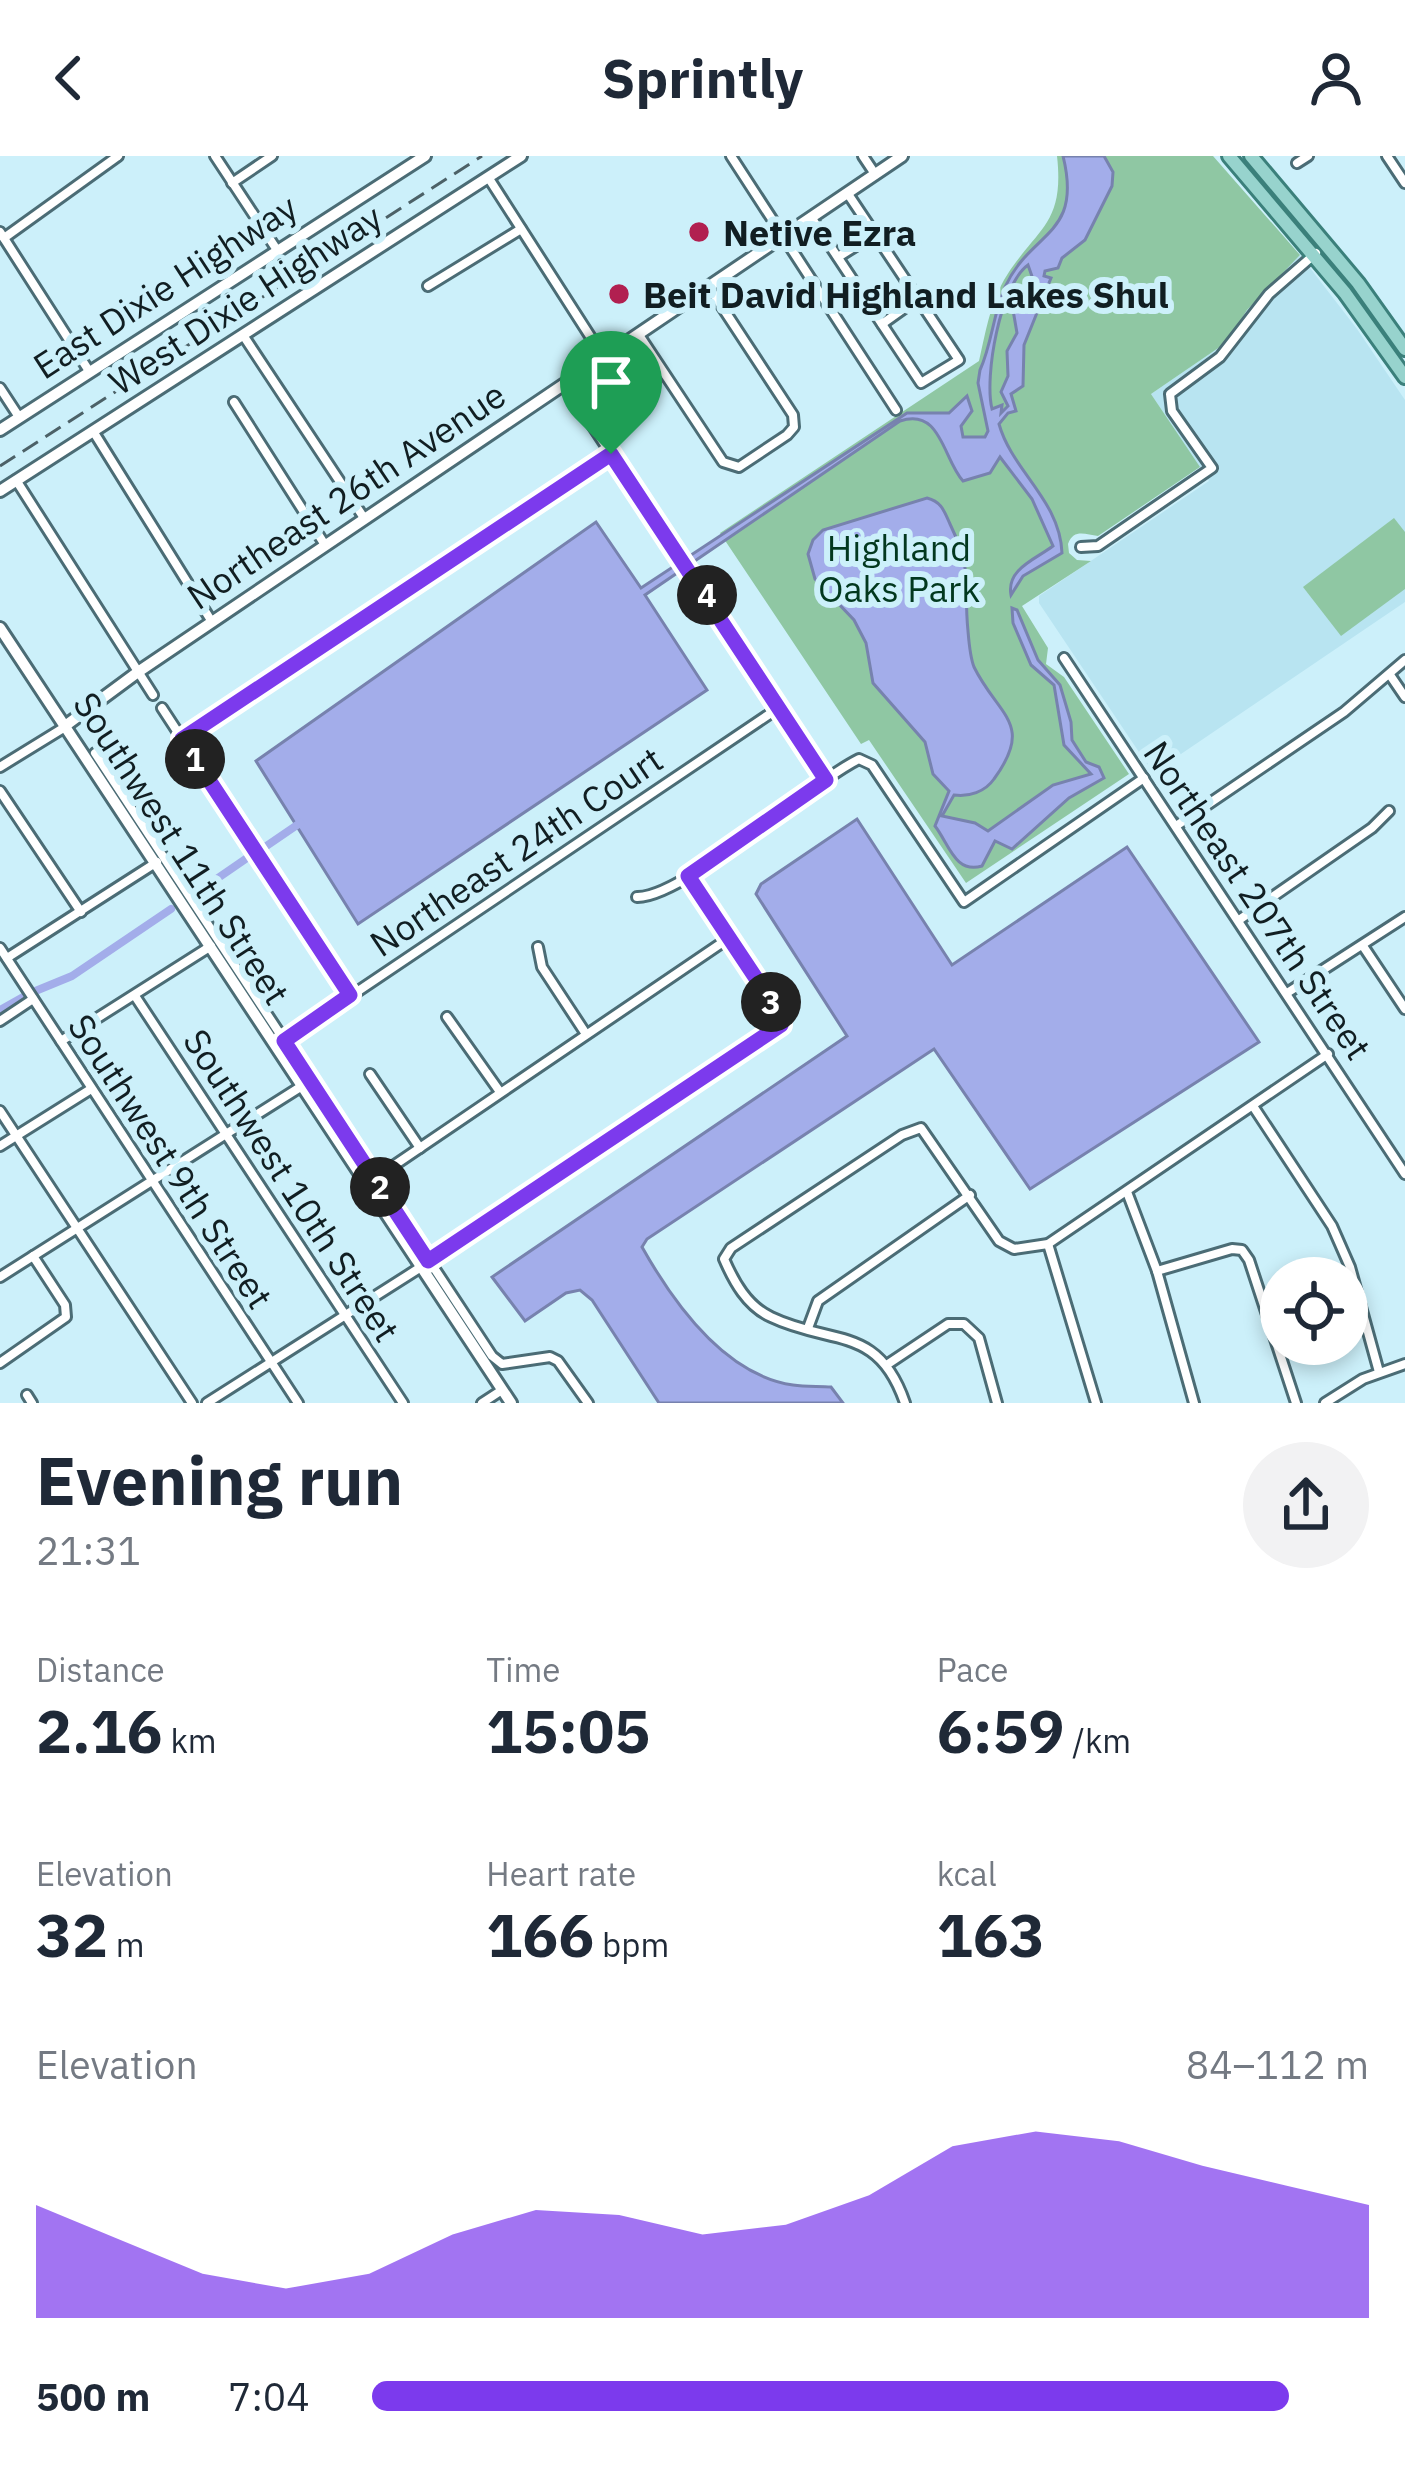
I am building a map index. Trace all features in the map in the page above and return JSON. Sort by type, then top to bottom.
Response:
[{"type":"main road","points":[[1228,156],[1399,345]]},
{"type":"main road","points":[[1252,156],[1326,244],[1399,345],[1405,377]]},
{"type":"street","points":[[89,371],[2,236],[118,156]]},
{"type":"street","points":[[215,156],[277,250]]},
{"type":"street","points":[[232,183],[272,156]]},
{"type":"street","name":"East Dixie Highway","points":[[0,430],[425,156]]},
{"type":"street","name":"West Dixie Highway","points":[[0,491],[521,156]]},
{"type":"street","points":[[731,156],[896,410]]},
{"type":"street","points":[[863,156],[874,174]]},
{"type":"street","name":"Northeast 26th Avenue","points":[[65,726],[138,671],[902,156]]},
{"type":"street","points":[[1297,163],[1308,156]]},
{"type":"street","points":[[1388,156],[1405,183]]},
{"type":"street","points":[[488,177],[604,358]]},
{"type":"street","points":[[812,217],[922,382],[959,360],[847,192]]},
{"type":"street","points":[[428,286],[521,229]]},
{"type":"street","points":[[838,257],[875,234]]},
{"type":"street","points":[[1081,547],[1098,546],[1212,468],[1172,411],[1170,394],[1220,357],[1269,294],[1326,244]]},
{"type":"street","points":[[639,335],[723,462],[739,466],[787,435],[794,427],[793,415],[709,287]]},
{"type":"street","points":[[882,324],[917,299]]},
{"type":"street","points":[[243,335],[364,518]]},
{"type":"street","points":[[566,383],[826,780]]},
{"type":"street","points":[[0,388],[19,417]]},
{"type":"street","points":[[234,402],[325,545]]},
{"type":"street","points":[[93,431],[212,622]]},
{"type":"street","points":[[182,739],[611,454]]},
{"type":"street","points":[[16,480],[153,694]]},
{"type":"street","name":"Southwest 11th Street","points":[[0,628],[425,1264],[511,1403]]},
{"type":"street","name":"Northeast 207th Street","points":[[1064,658],[1405,1174]]},
{"type":"street","points":[[1176,826],[1344,712],[1405,660]]},
{"type":"street","points":[[1390,675],[1405,697]]},
{"type":"street","name":"Northeast 24th Court","points":[[284,1041],[780,707]]},
{"type":"street","points":[[162,708],[350,995]]},
{"type":"street","points":[[0,767],[65,726]]},
{"type":"street","points":[[95,753],[425,1264],[498,1362],[550,1357],[565,1367],[587,1403]]},
{"type":"street","points":[[637,897],[653,897],[688,876],[853,762],[866,759],[964,902],[1144,778]]},
{"type":"street","points":[[0,791],[81,912]]},
{"type":"street","points":[[1239,920],[1372,829],[1389,811]]},
{"type":"street","points":[[7,958],[157,862]]},
{"type":"street","points":[[207,1403],[346,1317],[781,1025],[781,1016],[688,876]]},
{"type":"street","points":[[1287,993],[1405,916]]},
{"type":"street","points":[[374,1179],[729,938]]},
{"type":"street","points":[[61,1041],[212,946]]},
{"type":"street","points":[[1363,946],[1405,1009]]},
{"type":"street","points":[[538,947],[542,968],[586,1034]]},
{"type":"street","name":"Southwest 9th Street","points":[[0,948],[298,1403]]},
{"type":"street","name":"Southwest 10th Street","points":[[135,996],[403,1403]]},
{"type":"street","points":[[0,1021],[33,999]]},
{"type":"street","points":[[447,1017],[500,1092]]},
{"type":"street","points":[[905,1403],[888,1364],[834,1334],[770,1317],[744,1297],[724,1259],[731,1248],[902,1135],[921,1128],[999,1241],[1014,1249],[1048,1244],[1328,1054]]},
{"type":"street","points":[[370,1074],[420,1148]]},
{"type":"street","points":[[0,1277],[302,1086]]},
{"type":"street","points":[[0,1146],[91,1089]]},
{"type":"street","points":[[1252,1106],[1332,1226],[1350,1267],[1379,1372]]},
{"type":"street","points":[[0,1111],[192,1403]]},
{"type":"street","points":[[1127,1192],[1157,1271],[1194,1403]]},
{"type":"street","points":[[808,1328],[818,1300],[970,1196]]},
{"type":"street","points":[[1048,1244],[1096,1403]]},
{"type":"street","points":[[1157,1271],[1242,1250],[1296,1403]]},
{"type":"street","points":[[0,1363],[66,1316],[65,1305],[33,1256]]},
{"type":"street","points":[[888,1364],[948,1324],[964,1324],[979,1338],[997,1403]]},
{"type":"street","points":[[1325,1403],[1379,1372],[1405,1364]]},
{"type":"street","points":[[482,1403],[502,1390]]},
{"type":"street","points":[[1343,1392],[1351,1403]]},
{"type":"shaded area","points":[[1300,255],[1405,400],[1405,602],[1153,773],[1039,603],[1039,596],[1209,481],[1151,394],[1227,342],[1247,310]]},
{"type":"green space","name":"Highland Oaks Park","points":[[1057,156],[1213,156],[1300,255],[1247,310],[1227,342],[1151,394],[1200,467],[1098,536],[1074,536],[1069,553],[1077,560],[1091,561],[1022,606],[1048,648],[1046,664],[1064,677],[1129,774],[966,883],[869,740],[861,744],[720,533],[979,361],[999,289],[1052,213]]},
{"type":"green space","points":[[1394,518],[1405,532],[1405,589],[1341,636],[1303,587]]},
{"type":"water","points":[[1063,156],[1104,156],[1113,172],[1112,186],[1085,240],[1062,258],[1058,268],[1045,271],[1044,276],[1051,278],[1024,345],[1023,386],[1011,394],[1016,411],[999,424],[1053,517],[1062,553],[1023,576],[1011,595],[1018,571],[1053,546],[1032,499],[1000,457],[990,473],[963,481],[933,428],[924,421],[900,421],[645,595],[707,690],[358,924],[256,761],[596,522],[641,588],[907,413],[949,413],[967,396],[972,411],[961,426],[963,437],[985,437],[988,431],[978,383],[1001,297],[1016,268],[1060,218],[1067,183]],"holes":[[[1028,265],[1034,282],[1025,307],[1013,310],[1017,333],[1007,351],[1008,376],[1001,392],[1008,406],[1001,413],[1002,405],[992,409],[990,394],[996,332],[1009,291]]]},
{"type":"water","points":[[927,498],[942,508],[957,541],[965,567],[973,663],[1012,732],[1006,760],[990,784],[976,793],[954,795],[942,816],[988,831],[1053,785],[1091,774],[1064,745],[1054,685],[1031,665],[1013,623],[1012,608],[1038,660],[1060,685],[1072,740],[1104,778],[1069,798],[1012,849],[995,841],[982,866],[959,862],[935,826],[949,791],[933,774],[925,742],[873,683],[866,643],[854,620],[815,579],[808,554],[823,530]]},
{"type":"water","points":[[857,819],[952,965],[1127,847],[1259,1042],[1030,1189],[934,1049],[647,1239],[642,1247],[685,1312],[723,1351],[768,1378],[831,1387],[843,1403],[659,1403],[592,1300],[580,1290],[566,1293],[525,1321],[492,1277],[847,1036],[756,894],[761,884]]},
{"type":"waterway","points":[[262,849],[300,823]]},
{"type":"waterway","points":[[202,889],[247,858]]},
{"type":"waterway","points":[[33,992],[72,976],[171,909]]},
{"type":"waterway","points":[[0,1010],[25,996]]},
{"type":"railway","points":[[0,466],[482,156]]},
{"type":"place","name":"Netive Ezra","points":[[699,232]]},
{"type":"place","name":"Beit David Highland Lakes Shul","points":[[619,294]]},
{"type":"route","points":[[611,454],[826,780],[688,876],[781,1016],[781,1025],[428,1261],[284,1041],[350,995],[182,739],[611,454]]}]
